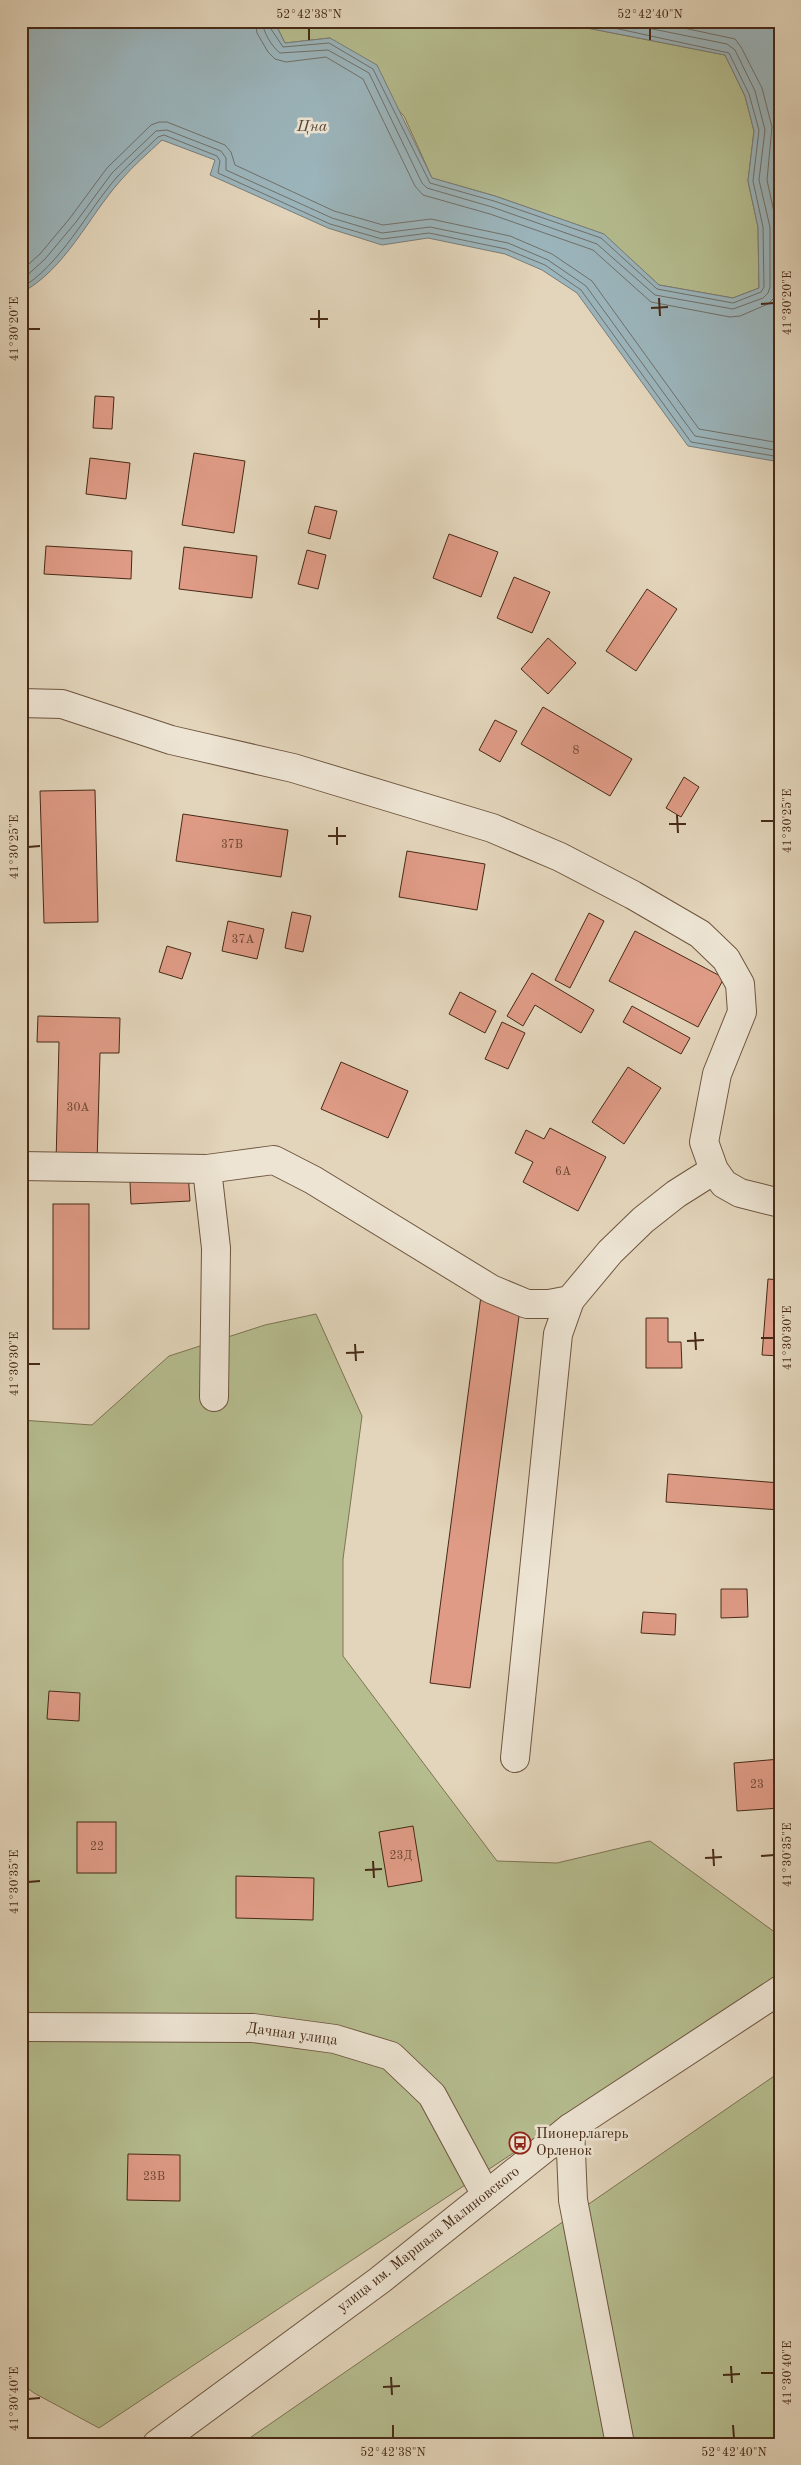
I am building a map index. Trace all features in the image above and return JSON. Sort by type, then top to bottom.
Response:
[{"type":"street","points":[[21,703],[62,704],[171,740],[293,768],[492,828],[560,857],[633,895],[700,934],[726,959],[740,984],[742,1012],[717,1074],[704,1142],[714,1170],[724,1184],[740,1193],[780,1203]]},
{"type":"street","points":[[21,1166],[207,1169],[274,1160],[313,1180],[491,1289],[527,1304],[549,1304],[570,1300]]},
{"type":"street","points":[[207,1169],[216,1248],[214,1397]]},
{"type":"street","points":[[515,1758],[558,1334],[570,1300],[610,1252],[643,1220],[676,1194],[714,1170]]},
{"type":"street","name":"улица им. Маршала Малиновского","points":[[157,2444],[380,2280],[570,2128],[780,1990]]},
{"type":"street","name":"Дачная улица","points":[[21,2027],[253,2028],[335,2040],[391,2056],[432,2095],[486,2195]]},
{"type":"street","points":[[570,2128],[573,2200],[620,2444]]},
{"type":"green space","points":[[274,21],[576,21],[577,26],[725,55],[745,96],[754,131],[748,181],[758,227],[759,288],[733,298],[659,285],[603,234],[495,196],[432,178],[404,116],[330,38],[285,43]]},
{"type":"green space","points":[[316,1314],[362,1416],[343,1559],[343,1656],[497,1861],[557,1863],[650,1841],[780,1936],[780,1976],[99,2428],[34,2393],[21,2383],[21,1420],[92,1425],[169,1356],[265,1325]]},
{"type":"green space","points":[[780,2072],[780,2444],[241,2444]]},
{"type":"water","name":"Цна","points":[[21,21],[274,21],[285,43],[330,38],[377,65],[432,178],[495,196],[604,234],[659,285],[733,298],[759,288],[758,227],[748,181],[754,131],[745,96],[725,55],[577,26],[576,21],[780,21],[780,462],[688,446],[577,293],[542,270],[505,254],[428,238],[382,245],[328,228],[210,175],[215,160],[162,140],[109,194],[64,256],[37,283],[21,293]]},
{"type":"building","points":[[95,396],[114,397],[112,429],[93,428]]},
{"type":"building","points":[[194,453],[245,461],[234,533],[182,525]]},
{"type":"building","points":[[21,455],[24,455],[23,481],[21,481]]},
{"type":"building","points":[[90,458],[130,463],[126,499],[86,494]]},
{"type":"building","points":[[315,506],[337,511],[330,539],[308,533]]},
{"type":"building","points":[[449,534],[498,552],[481,597],[433,578]]},
{"type":"building","points":[[46,546],[132,551],[131,579],[44,574]]},
{"type":"building","points":[[184,547],[257,556],[252,598],[179,589]]},
{"type":"building","points":[[307,550],[326,555],[318,589],[298,584]]},
{"type":"building","points":[[514,577],[550,592],[532,633],[497,618]]},
{"type":"building","points":[[647,589],[677,609],[636,671],[606,651]]},
{"type":"building","points":[[548,638],[576,663],[548,694],[521,669]]},
{"type":"building","points":[[543,707],[632,759],[610,796],[521,744]]},
{"type":"building","points":[[495,720],[517,731],[500,762],[479,750]]},
{"type":"building","points":[[684,777],[699,787],[681,817],[666,808]]},
{"type":"building","points":[[95,790],[98,922],[44,923],[40,791]]},
{"type":"building","points":[[183,814],[288,830],[281,877],[176,861]]},
{"type":"building","points":[[407,851],[485,864],[477,910],[399,897]]},
{"type":"building","points":[[292,912],[311,916],[303,952],[285,948]]},
{"type":"building","points":[[589,913],[604,921],[570,988],[555,980]]},
{"type":"building","points":[[228,921],[264,929],[257,959],[222,951]]},
{"type":"building","points":[[635,931],[724,978],[698,1027],[609,981]]},
{"type":"building","points":[[167,946],[191,953],[182,979],[159,972]]},
{"type":"building","points":[[532,973],[594,1010],[581,1033],[535,1005],[523,1026],[507,1016]]},
{"type":"building","points":[[460,992],[496,1011],[485,1033],[449,1014]]},
{"type":"building","points":[[632,1006],[690,1038],[681,1054],[623,1022]]},
{"type":"building","points":[[38,1016],[120,1018],[119,1053],[100,1053],[97,1164],[56,1163],[59,1042],[37,1042]]},
{"type":"building","points":[[502,1022],[525,1033],[508,1069],[485,1059]]},
{"type":"building","points":[[341,1062],[408,1091],[388,1138],[321,1109]]},
{"type":"building","points":[[628,1067],[661,1088],[624,1144],[592,1122]]},
{"type":"building","points":[[550,1128],[606,1157],[578,1211],[523,1182],[533,1162],[515,1153],[526,1130],[544,1139]]},
{"type":"building","points":[[187,1157],[190,1201],[131,1204],[129,1159]]},
{"type":"building","points":[[53,1204],[89,1204],[89,1329],[53,1329]]},
{"type":"building","points":[[768,1279],[780,1280],[780,1356],[762,1355]]},
{"type":"building","points":[[481,1296],[521,1301],[470,1688],[430,1683]]},
{"type":"building","points":[[646,1318],[668,1318],[668,1342],[681,1342],[682,1368],[646,1368]]},
{"type":"building","points":[[668,1474],[780,1483],[780,1510],[666,1502]]},
{"type":"building","points":[[721,1589],[747,1589],[748,1617],[721,1618]]},
{"type":"building","points":[[643,1612],[676,1614],[675,1635],[641,1633]]},
{"type":"building","points":[[49,1691],[80,1693],[79,1721],[47,1719]]},
{"type":"building","points":[[780,1759],[780,1808],[737,1811],[734,1763]]},
{"type":"building","points":[[77,1822],[116,1822],[116,1873],[77,1873]]},
{"type":"building","points":[[413,1826],[422,1881],[388,1887],[379,1832]]},
{"type":"building","points":[[236,1876],[314,1878],[313,1920],[236,1918]]},
{"type":"building","points":[[128,2154],[180,2155],[180,2201],[127,2200]]},
{"type":"place","name":"Пионерлагерь Орленок","points":[[520,2143]]}]
